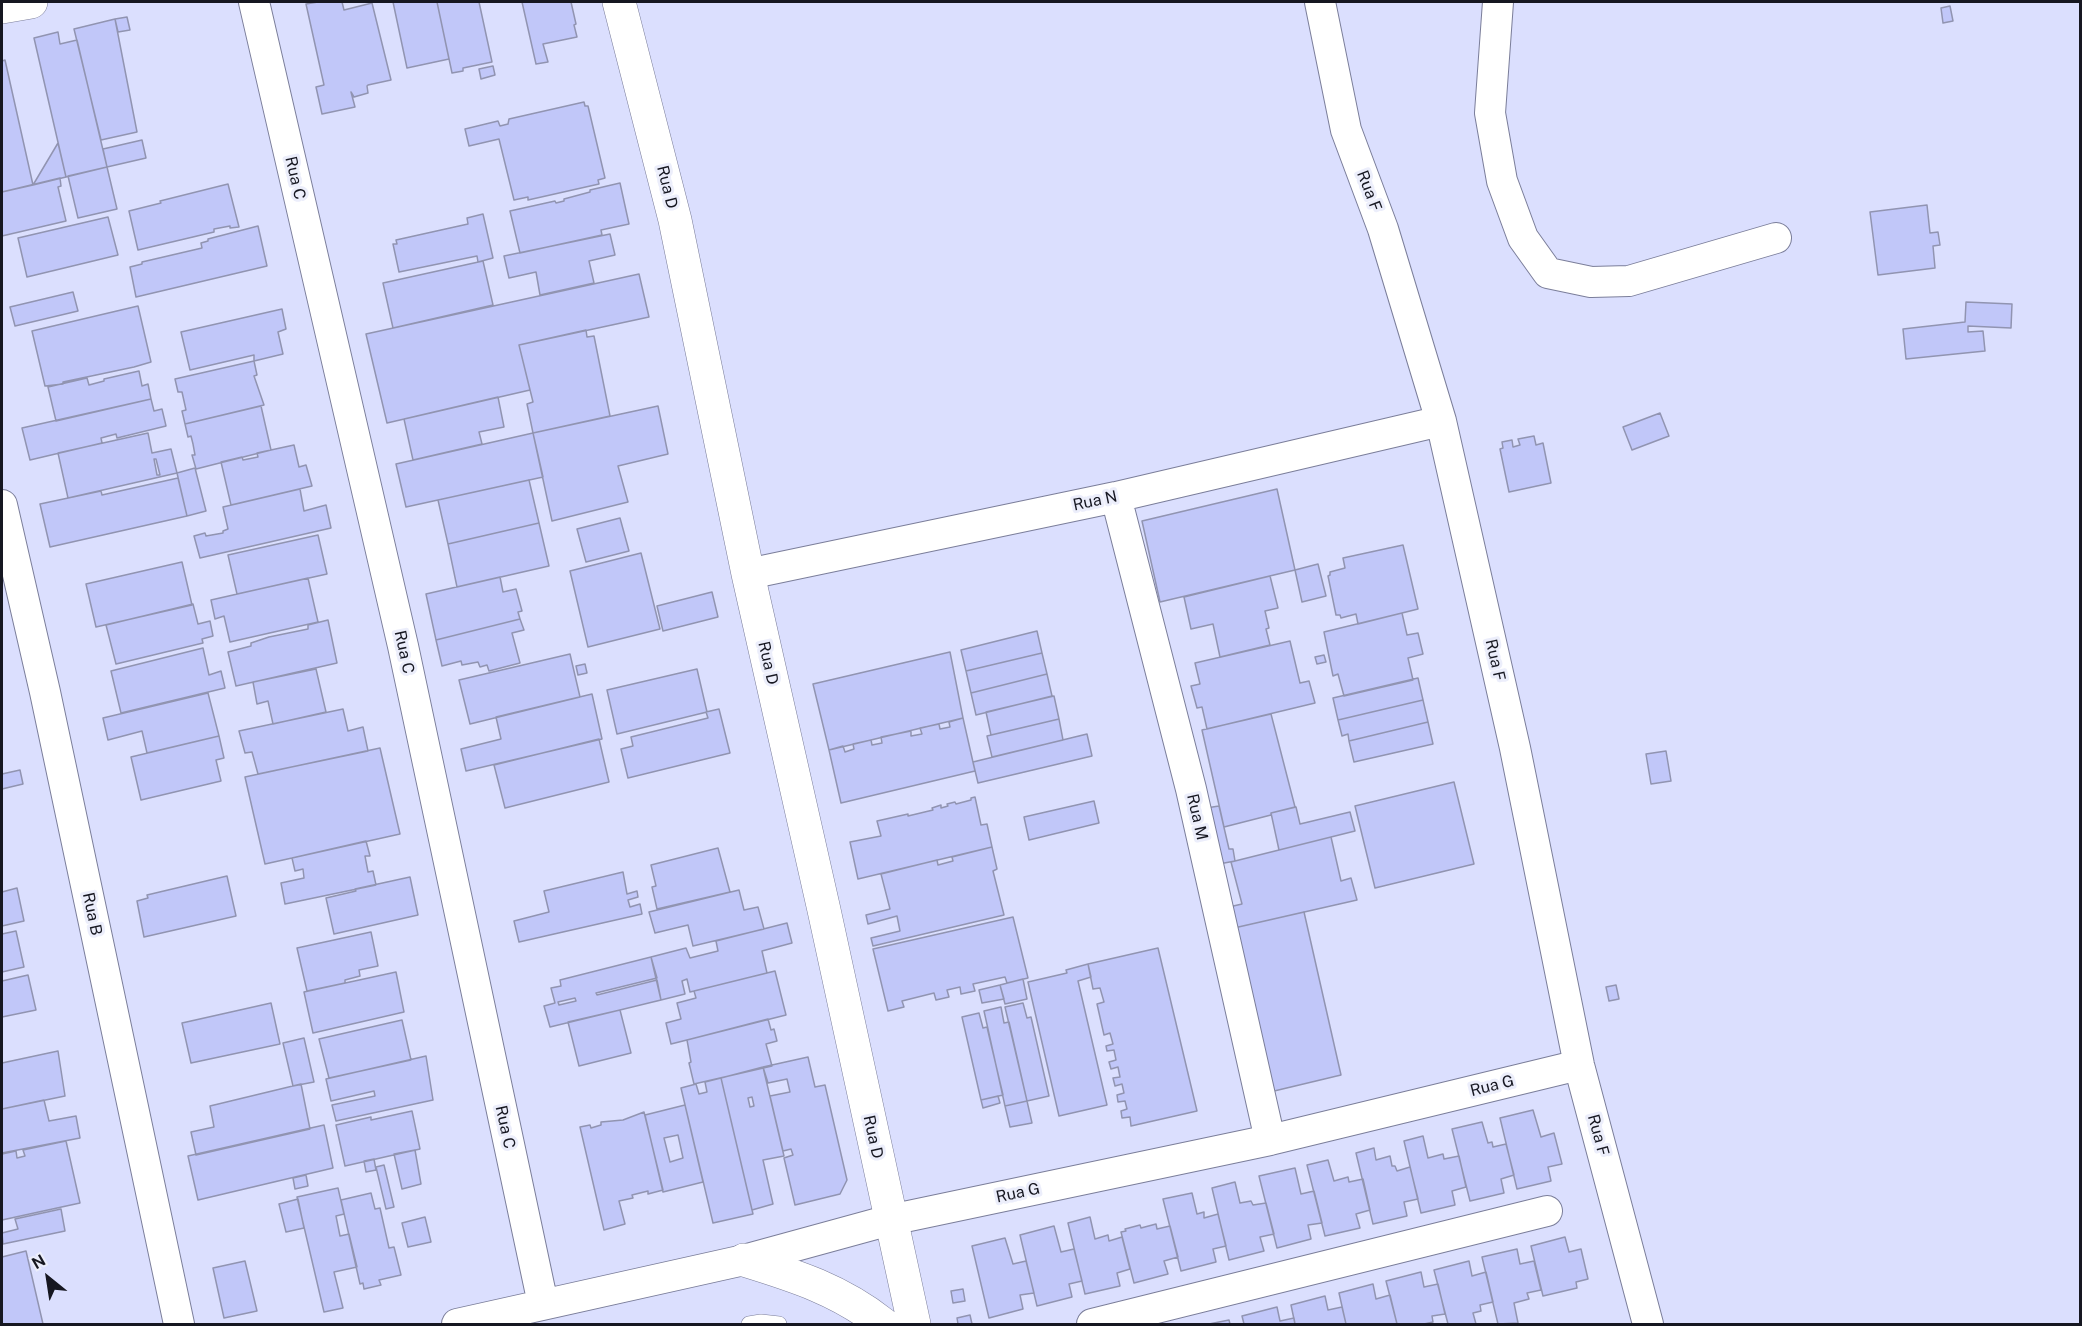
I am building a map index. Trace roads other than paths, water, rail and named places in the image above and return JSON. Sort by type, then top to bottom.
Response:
[{"type":"street","points":[[2,7],[31,2]]},
{"type":"street","name":"Rua C","points":[[254,2],[403,646],[543,1304]]},
{"type":"street","name":"Rua D","points":[[619,2],[675,220],[748,574],[827,922],[914,1324]]},
{"type":"street","name":"Rua F","points":[[1320,2],[1346,130],[1383,229],[1441,421],[1515,748],[1579,1065],[1648,1324]]},
{"type":"street","points":[[1498,2],[1490,113],[1502,181],[1523,238],[1548,273],[1591,282],[1629,281],[1776,238]]},
{"type":"street","name":"Rua N","points":[[748,574],[1116,497],[1441,421]]},
{"type":"street","name":"Rua M","points":[[1116,497],[1191,789],[1270,1140]]},
{"type":"street","name":"Rua B","points":[[2,505],[47,704],[179,1324]]},
{"type":"street","name":"Rua G","points":[[457,1324],[744,1260],[890,1220],[1270,1140],[1579,1065]]},
{"type":"street","points":[[1092,1324],[1547,1211]]},
{"type":"street","points":[[744,1260],[831,1290],[865,1310],[883,1324]]},
{"type":"lane","points":[[750,1324],[761,1322],[779,1324]]}]
